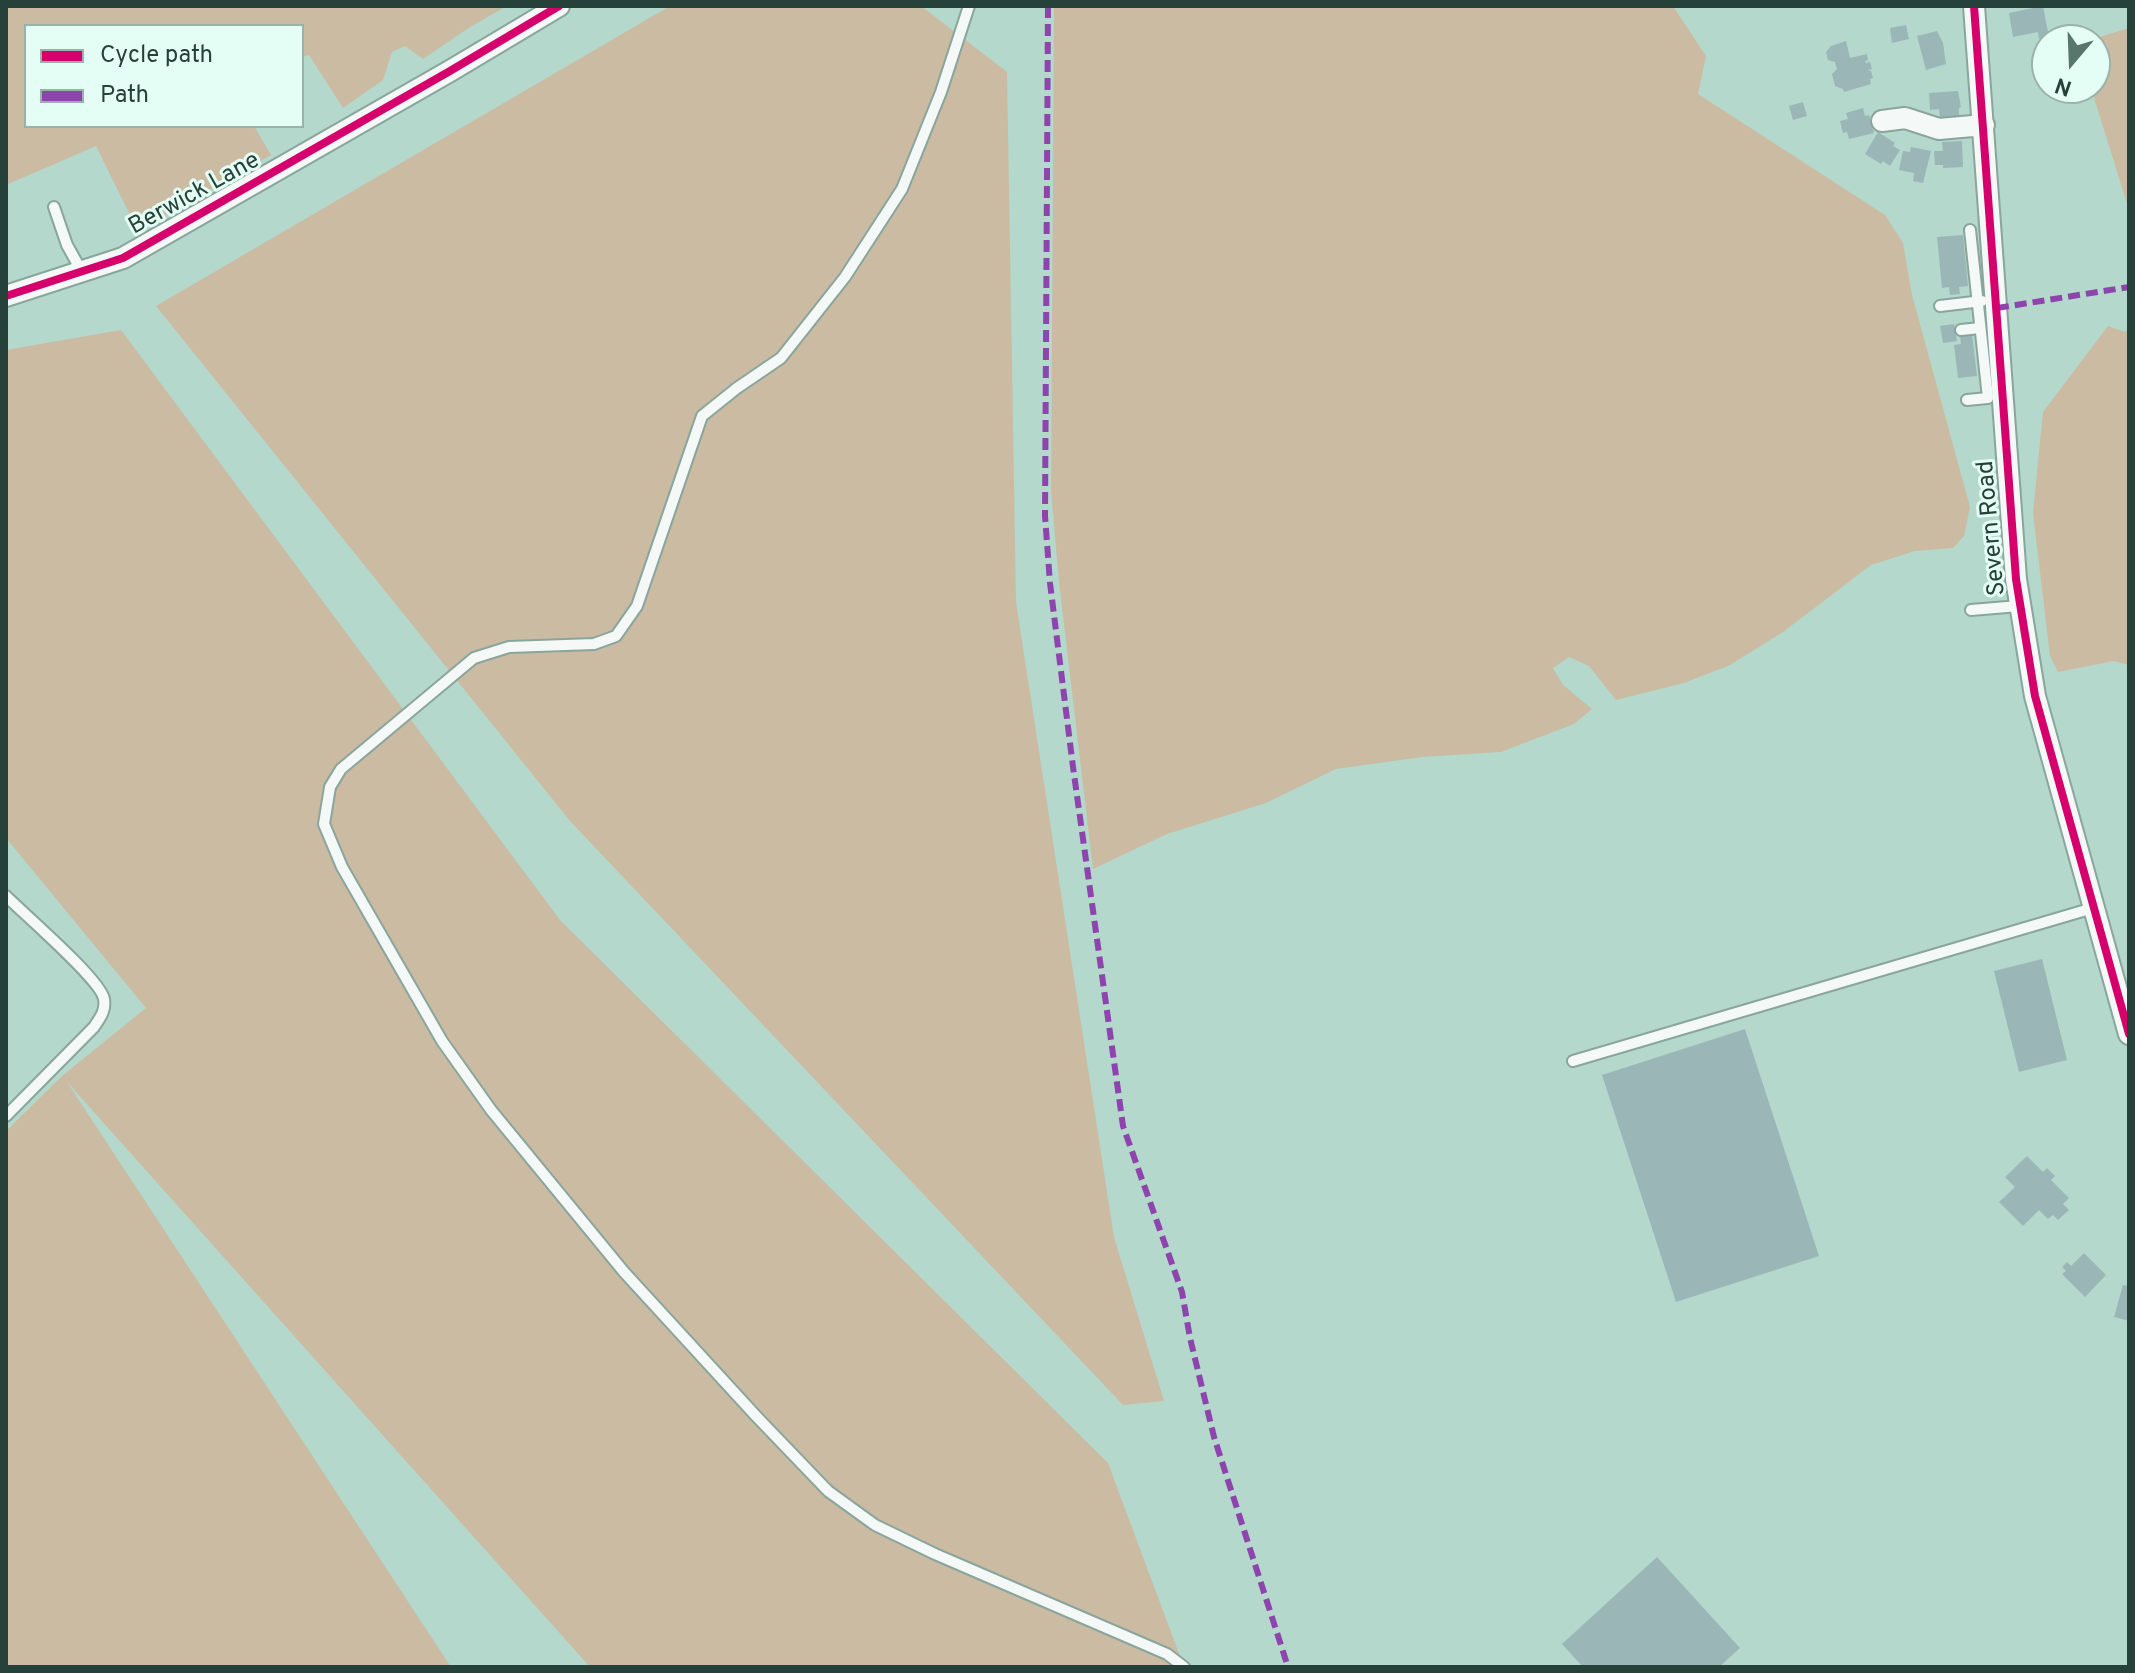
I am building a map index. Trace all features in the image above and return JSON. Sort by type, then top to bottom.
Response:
[{"type":"street","name":"Berwick Lane","points":[[6,296],[123,258],[222,204],[559,6]]},
{"type":"street","name":"Severn Road","points":[[1974,6],[1984,125],[1987,300],[2019,606],[2035,696],[2129,1034]]},
{"type":"street","points":[[1882,121],[1905,118],[1939,129],[1984,125]]},
{"type":"lane","points":[[969,6],[941,92],[902,189],[845,277],[781,358],[702,416],[637,606],[616,636],[594,644],[509,647],[474,658],[341,769],[330,787],[324,824],[342,867],[442,1041],[491,1110],[624,1272],[828,1491],[875,1525],[1167,1654],[1184,1667]]},
{"type":"lane","points":[[54,207],[67,245],[82,272]]},
{"type":"lane","points":[[1967,400],[1988,398],[1980,328],[1987,300],[1970,230]]},
{"type":"lane","points":[[1940,306],[1987,300]]},
{"type":"lane","points":[[1961,330],[1980,328]]},
{"type":"lane","points":[[1971,610],[2019,606]]},
{"type":"lane","points":[[6,896],[90,978],[104,996],[104,1012],[94,1027],[6,1116]]},
{"type":"lane","points":[[1573,1061],[2093,908]]},
{"type":"shaded area","points":[[6,6],[507,6],[423,59],[405,46],[392,52],[383,80],[343,108],[309,55],[304,56],[304,24],[24,24],[24,128],[255,128],[271,155],[138,231],[96,146],[6,185]]},
{"type":"shaded area","points":[[670,6],[921,6],[1007,72],[1016,602],[1114,1237],[1164,1401],[1123,1405],[570,821],[156,306]]},
{"type":"shaded area","points":[[1054,6],[1673,6],[1706,56],[1698,94],[1885,215],[1903,243],[1912,295],[1970,507],[1964,536],[1953,548],[1915,551],[1871,565],[1783,632],[1730,665],[1684,683],[1616,700],[1589,666],[1569,657],[1553,668],[1563,685],[1592,709],[1574,724],[1501,752],[1422,757],[1336,769],[1266,803],[1167,834],[1093,869],[1051,492]]},
{"type":"shaded area","points":[[2129,28],[2129,210],[2096,104],[2111,104],[2111,34]]},
{"type":"shaded area","points":[[2108,326],[2125,332],[2129,327],[2129,665],[2114,661],[2058,672],[2050,656],[2033,513],[2043,412]]},
{"type":"shaded area","points":[[121,330],[560,920],[1108,1463],[1184,1667],[590,1667],[67,1082],[451,1667],[6,1667],[6,1131],[62,1076],[146,1008],[6,838],[6,350]]},
{"type":"building","points":[[2043,6],[2046,24],[2031,24],[2031,33],[2013,37],[2009,13]]},
{"type":"building","points":[[1906,25],[1909,39],[1892,43],[1890,28]]},
{"type":"building","points":[[1937,31],[1943,43],[1946,64],[1926,70],[1917,36]]},
{"type":"building","points":[[1846,41],[1850,58],[1867,54],[1868,60],[1865,61],[1870,62],[1872,69],[1867,70],[1871,71],[1873,78],[1870,79],[1871,84],[1844,92],[1835,86],[1832,74],[1837,69],[1835,62],[1828,60],[1826,52],[1831,46]]},
{"type":"building","points":[[1958,91],[1959,117],[1940,118],[1939,109],[1930,110],[1929,93]]},
{"type":"building","points":[[1803,102],[1807,116],[1793,120],[1789,106]]},
{"type":"building","points":[[1863,108],[1865,116],[1869,115],[1874,133],[1849,139],[1847,132],[1843,133],[1840,121],[1848,119],[1846,113]]},
{"type":"building","points":[[1878,132],[1900,150],[1890,166],[1865,154]]},
{"type":"building","points":[[1962,141],[1963,167],[1943,168],[1943,165],[1935,165],[1934,151],[1943,151],[1942,142]]},
{"type":"building","points":[[1911,147],[1931,151],[1923,183],[1913,181],[1914,173],[1899,170],[1903,151],[1910,152]]},
{"type":"building","points":[[1963,235],[1968,286],[1959,287],[1960,294],[1950,295],[1949,287],[1942,288],[1937,237]]},
{"type":"building","points":[[1954,324],[1957,341],[1943,343],[1940,326]]},
{"type":"building","points":[[1972,334],[1977,376],[1958,378],[1954,345],[1961,344],[1960,336]]},
{"type":"building","points":[[2042,959],[2067,1060],[2019,1072],[1994,971]]},
{"type":"building","points":[[1745,1029],[1819,1256],[1676,1302],[1602,1075]]},
{"type":"building","points":[[2027,1156],[2043,1172],[2047,1168],[2055,1176],[2051,1180],[2069,1198],[2063,1204],[2069,1210],[2058,1220],[2053,1215],[2048,1219],[2039,1210],[2023,1226],[1999,1202],[2015,1187],[2005,1177]]},
{"type":"building","points":[[2084,1253],[2106,1275],[2085,1297],[2062,1274],[2066,1271],[2062,1267],[2067,1262],[2071,1266]]},
{"type":"building","points":[[2123,1285],[2129,1286],[2129,1321],[2114,1317]]},
{"type":"building","points":[[1657,1557],[1740,1648],[1719,1667],[1583,1667],[1562,1644]]},
{"type":"marked path","points":[[1048,6],[1045,516],[1050,583],[1073,767],[1123,1126],[1182,1292],[1214,1437],[1288,1667]]},
{"type":"marked path","points":[[1997,308],[2129,287]]},
{"type":"cycle path","points":[[6,296],[123,258],[559,6]]},
{"type":"cycle path","points":[[1974,6],[2016,579],[2035,696],[2129,1034]]}]
